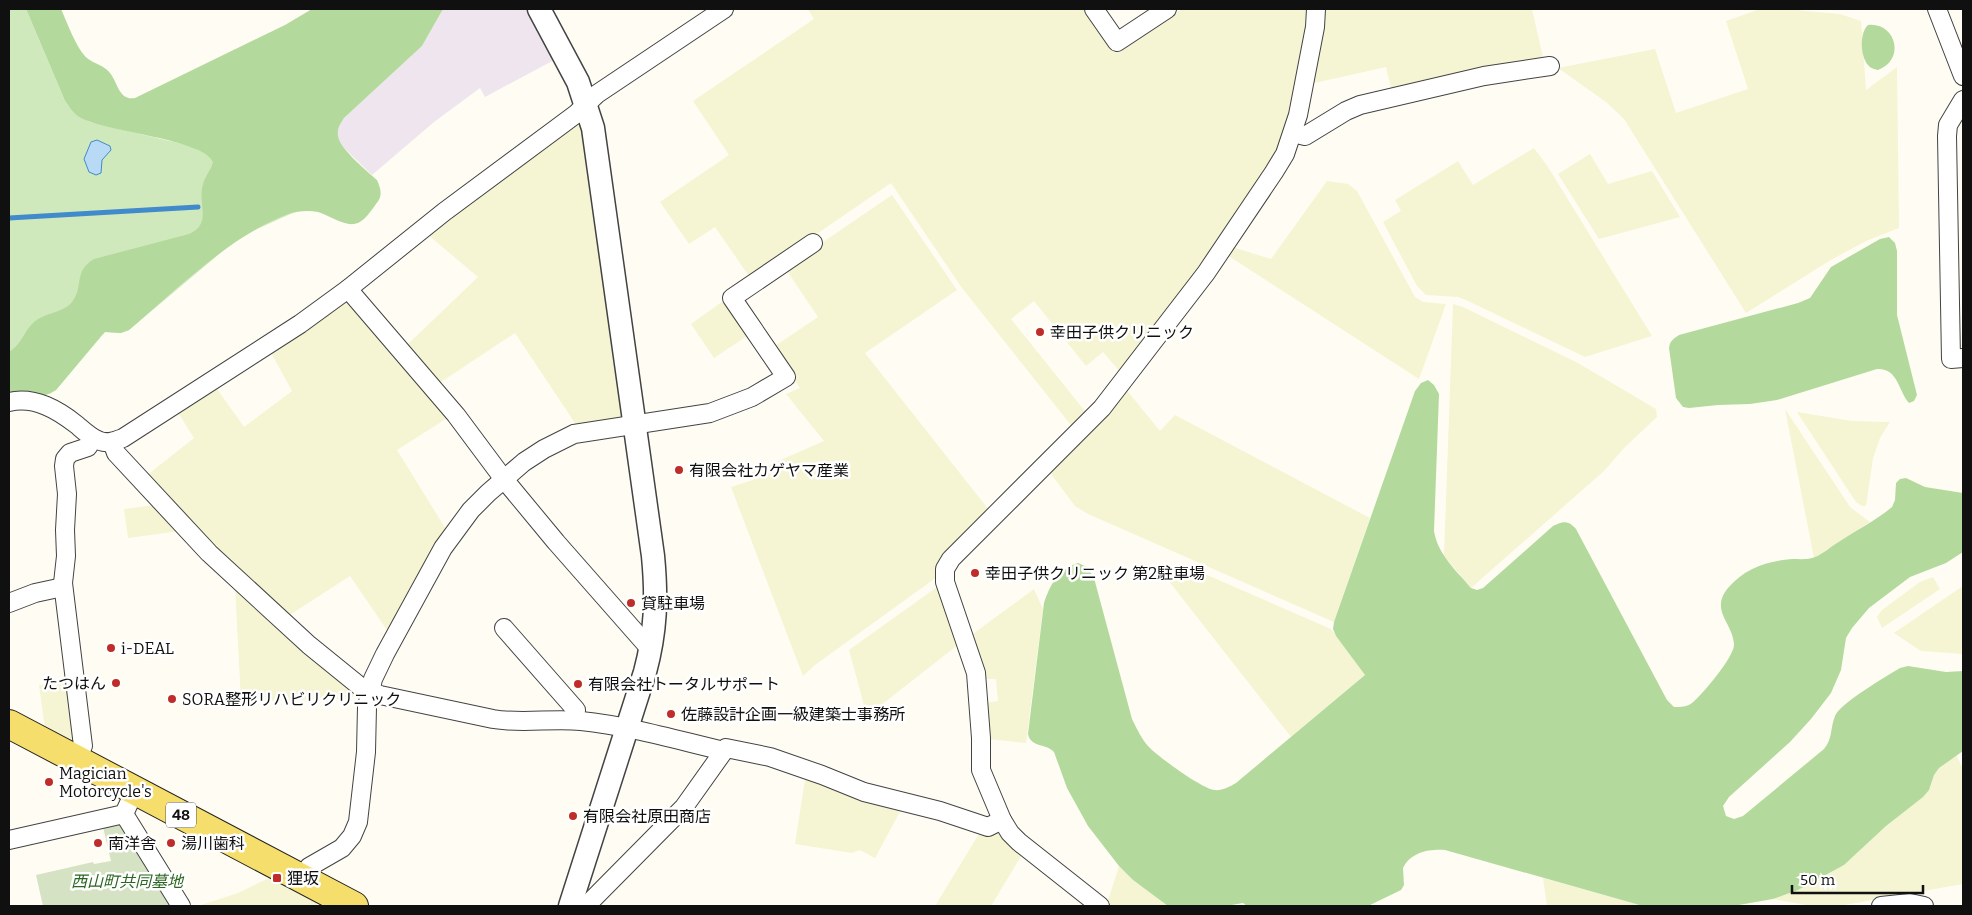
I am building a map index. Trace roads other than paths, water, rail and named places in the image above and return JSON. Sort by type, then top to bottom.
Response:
[{"type":"main road","name":"48","points":[[9,724],[76,759],[129,802],[302,878],[354,906]]},
{"type":"street","points":[[539,9],[571,68],[586,104],[596,145],[653,556],[656,593],[656,614],[651,650],[570,906]]},
{"type":"street","points":[[9,402],[15,400],[34,402],[52,408],[101,442],[112,442],[123,438],[300,324],[348,289],[444,212],[576,114],[597,94],[724,9]]},
{"type":"street","points":[[1094,9],[1117,42],[1167,9]]},
{"type":"street","points":[[1100,906],[1019,842],[1002,820],[981,770],[981,738],[976,673],[946,582],[945,569],[951,559],[993,515],[1084,428],[1102,408],[1214,262],[1274,172],[1293,133],[1315,27],[1316,9]]},
{"type":"street","points":[[1938,9],[1963,76]]},
{"type":"street","points":[[1293,133],[1305,136],[1346,111],[1360,105],[1484,76],[1550,66]]},
{"type":"street","points":[[1963,100],[1948,125],[1947,136],[1956,268],[1951,358],[1963,358]]},
{"type":"street","points":[[302,878],[309,867],[342,848],[352,836],[358,822],[366,752],[367,708],[378,666],[444,548],[471,510],[503,478],[537,454],[574,434],[718,411],[752,398],[786,377],[732,298],[813,243]]},
{"type":"street","points":[[348,289],[456,415],[503,478],[556,542],[651,650]]},
{"type":"street","points":[[76,759],[83,746],[63,587],[66,556],[67,494],[64,466],[65,459],[70,453],[88,447],[93,438]]},
{"type":"street","points":[[112,442],[116,453],[209,553],[309,645],[362,688],[380,695],[506,721],[576,720],[628,727],[724,751]]},
{"type":"street","points":[[9,603],[30,594],[63,587]]},
{"type":"street","points":[[504,628],[576,710],[576,720]]},
{"type":"street","points":[[586,906],[684,807],[726,748],[770,757],[822,774],[874,795],[940,811],[988,827],[1002,820]]},
{"type":"street","points":[[9,840],[129,802],[181,906]]},
{"type":"street","points":[[1881,906],[1897,903],[1923,906]]},
{"type":"water","points":[[97,140],[110,146],[111,150],[102,160],[101,173],[96,175],[89,172],[84,159],[91,142]]},
{"type":"waterway","points":[[9,218],[198,207]]},
{"type":"place","name":"幸田子供クリニック","points":[[1040,332]]},
{"type":"place","name":"有限会社カゲヤマ産業","points":[[679,470]]},
{"type":"place","name":"幸田子供クリニック 第2駐車場","points":[[975,573]]},
{"type":"place","name":"貸駐車場","points":[[631,603]]},
{"type":"place","name":"i-DEAL","points":[[111,648]]},
{"type":"place","name":"たつはん","points":[[116,683]]},
{"type":"place","name":"有限会社トータルサポート","points":[[578,684]]},
{"type":"place","name":"SORA整形リハビリクリニック","points":[[172,699]]},
{"type":"place","name":"佐藤設計企画一級建築士事務所","points":[[671,714]]},
{"type":"place","name":"Magician Motorcycle's","points":[[49,782]]},
{"type":"place","name":"有限会社原田商店","points":[[573,816]]},
{"type":"place","name":"南洋舎","points":[[98,843]]},
{"type":"place","name":"湯川歯科","points":[[171,843]]},
{"type":"place","name":"狸坂","points":[[277,878]]},
{"type":"park label","name":"西山町共同墓地","points":[[127,881]]}]
